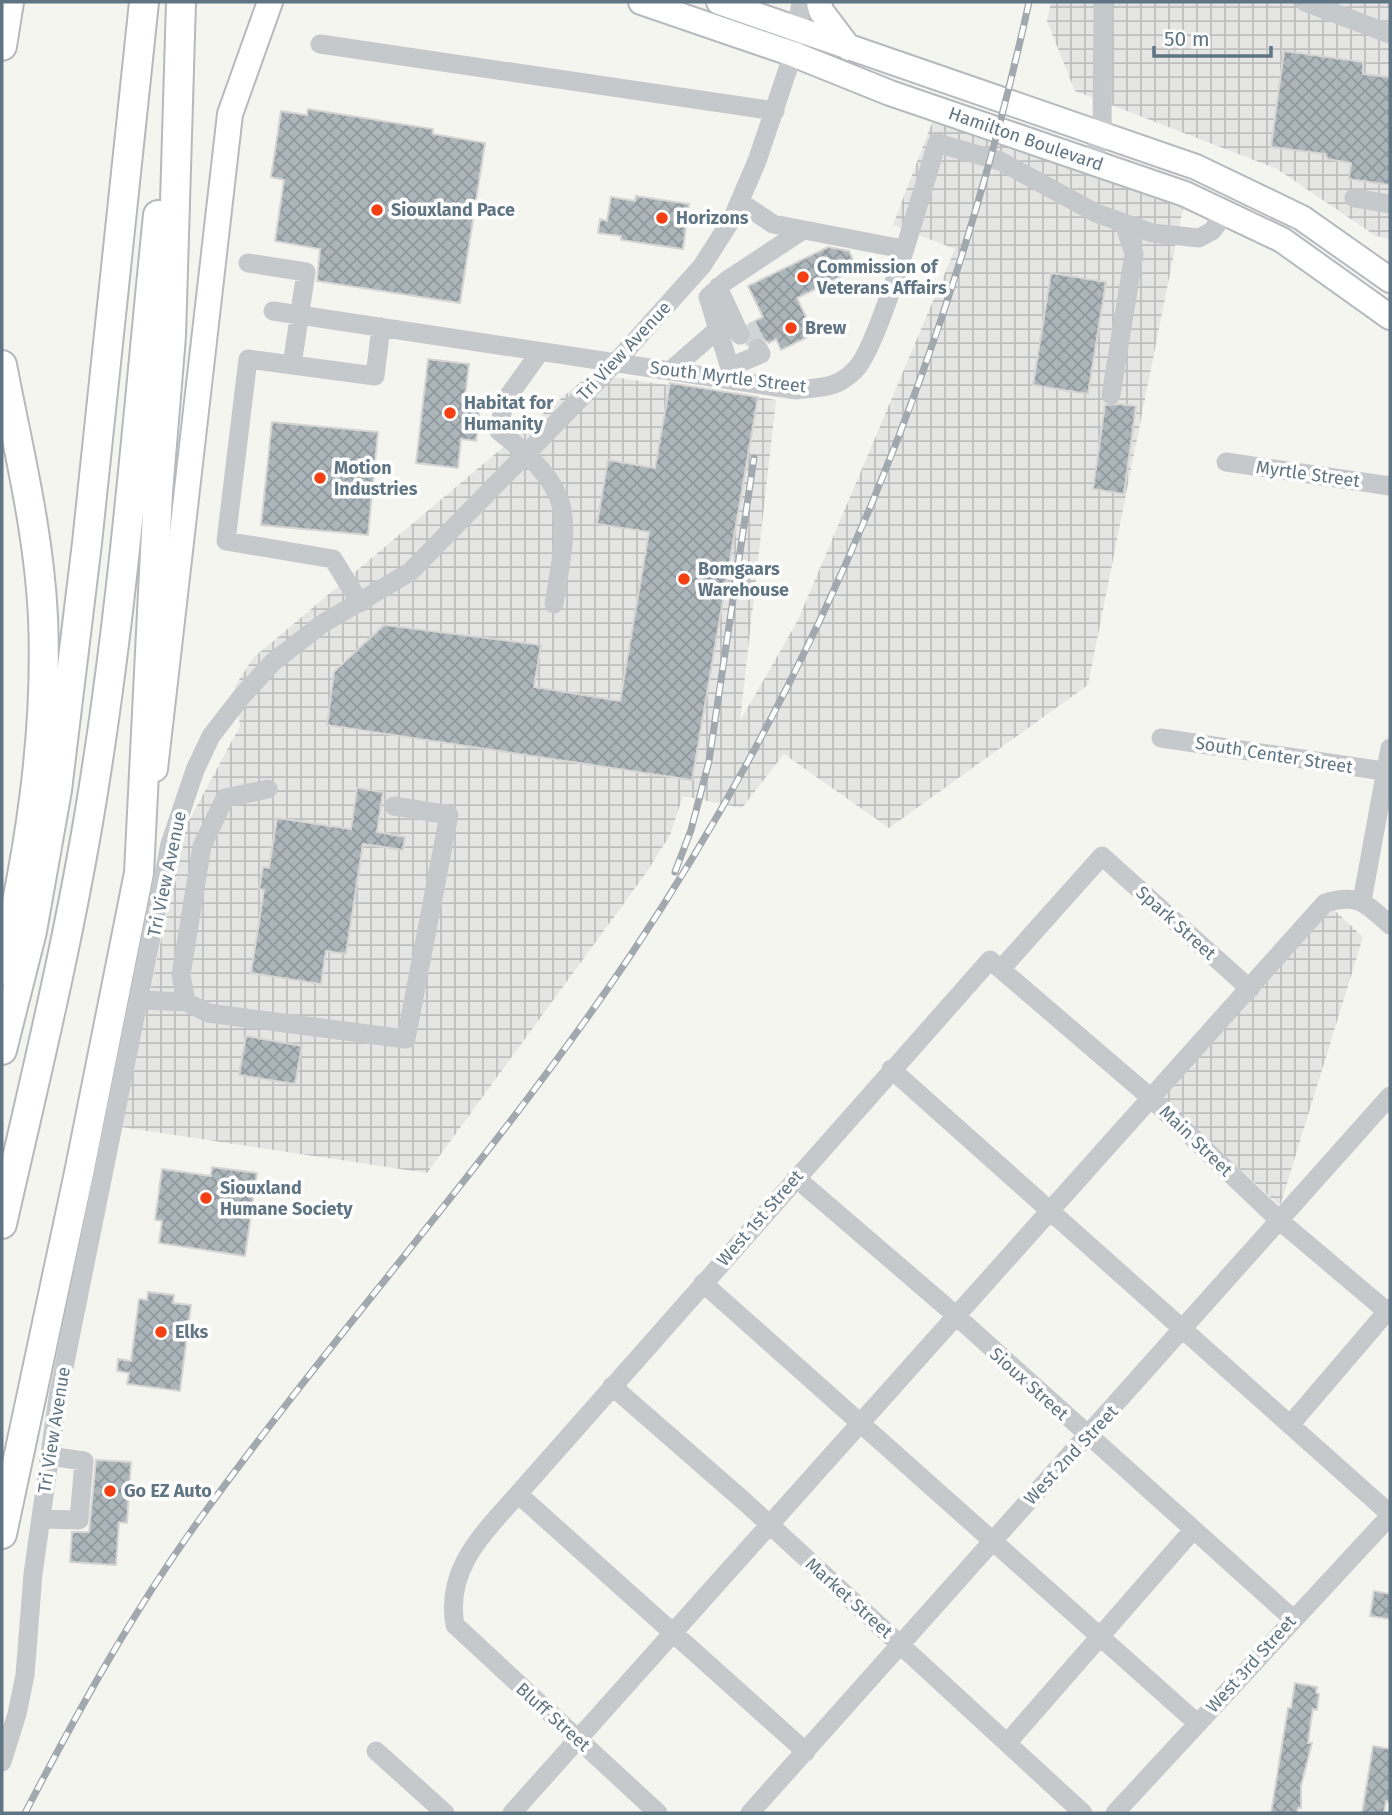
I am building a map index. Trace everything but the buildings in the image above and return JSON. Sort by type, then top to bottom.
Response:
[{"type":"highway","points":[[2,21],[8,2]]},
{"type":"highway","points":[[2,46],[8,2]]},
{"type":"highway","points":[[2,1050],[32,932],[60,765],[88,543],[144,2]]},
{"type":"highway","points":[[2,1534],[139,873],[158,492],[172,336],[180,2]]},
{"type":"highway","points":[[2,1224],[62,960],[111,672],[180,2]]},
{"type":"highway","points":[[2,365],[34,535],[43,616],[43,681],[29,838],[2,975]]},
{"type":"highway","points":[[2,1448],[41,1289],[79,1172]]},
{"type":"main road","points":[[139,873],[162,720],[228,128],[252,46],[270,2]]},
{"type":"main road","name":"Hamilton Boulevard","points":[[641,2],[795,42],[849,48],[1196,167],[1302,218],[1390,280]]},
{"type":"main road","name":"Hamilton Boulevard","points":[[719,2],[890,93],[1091,161],[1226,212],[1282,240],[1390,317]]},
{"type":"main road","points":[[819,2],[821,11],[849,48]]},
{"type":"street","name":"Tri View Avenue","points":[[2,1762],[17,1714],[24,1675],[41,1519],[60,1384],[170,844],[195,770],[211,736],[273,662],[322,624],[410,572],[615,363],[702,266],[740,202],[775,111],[795,42],[802,2]]},
{"type":"street","points":[[1305,2],[1390,34]]},
{"type":"street","points":[[1091,161],[1102,135],[1103,4]]},
{"type":"street","points":[[320,44],[775,111]]},
{"type":"street","points":[[1009,133],[1000,161],[1096,213],[1152,233],[1199,238],[1212,231],[1226,212]]},
{"type":"street","name":"South Myrtle Street","points":[[273,310],[670,371],[732,374],[796,390],[834,386],[858,368],[876,330],[937,143],[1000,161]]},
{"type":"street","points":[[1354,198],[1390,204]]},
{"type":"street","points":[[740,202],[773,224],[903,249]]},
{"type":"street","points":[[1111,395],[1134,254],[1124,223]]},
{"type":"street","points":[[732,374],[708,298],[722,284],[803,230]]},
{"type":"street","points":[[248,263],[306,272],[292,365]]},
{"type":"street","points":[[722,284],[748,343],[732,374]]},
{"type":"street","points":[[360,603],[333,559],[226,541],[248,359],[374,376],[381,327]]},
{"type":"street","points":[[670,371],[717,330]]},
{"type":"street","points":[[540,352],[503,402],[499,431],[526,453],[555,487],[565,512],[564,542],[554,604]]},
{"type":"street","name":"Myrtle Street","points":[[1226,462],[1390,486]]},
{"type":"street","name":"South Center Street","points":[[1161,738],[1388,772]]},
{"type":"street","points":[[1362,901],[1388,772],[1390,748]]},
{"type":"street","points":[[186,1002],[181,975],[202,846],[225,799],[268,789]]},
{"type":"street","points":[[140,1000],[186,1002],[208,1013],[406,1039],[449,815],[394,806]]},
{"type":"street","name":"Spark Street","points":[[1001,969],[1102,856],[1250,989]]},
{"type":"street","points":[[512,1813],[1325,904],[1346,897],[1362,901],[1390,925]]},
{"type":"street","name":"West 1st Street","points":[[453,1617],[454,1592],[467,1553],[891,1069],[990,960],[1001,969]]},
{"type":"street","name":"Main Street","points":[[1001,969],[1151,1098],[1280,1221],[1389,1311]]},
{"type":"street","points":[[891,1069],[1390,1515]]},
{"type":"street","name":"West 2nd Street","points":[[751,1813],[991,1541],[1387,1106]]},
{"type":"street","name":"Sioux Street","points":[[796,1178],[1292,1618]]},
{"type":"street","points":[[703,1283],[1197,1723]]},
{"type":"street","points":[[1290,1425],[1389,1311]]},
{"type":"street","name":"Market Street","points":[[612,1387],[770,1525],[1083,1813]]},
{"type":"street","points":[[41,1519],[79,1520],[84,1461],[50,1456]]},
{"type":"street","points":[[517,1494],[806,1752]]},
{"type":"street","name":"West 3rd Street","points":[[1115,1813],[1292,1618],[1390,1515]]},
{"type":"street","points":[[1007,1743],[1194,1530]]},
{"type":"street","name":"Bluff Street","points":[[453,1617],[454,1625],[465,1637],[658,1813]]},
{"type":"street","points":[[376,1751],[445,1813]]},
{"type":"shaded area","points":[[1051,2],[1390,2],[1390,239],[1376,236],[1277,169],[1075,91],[1047,21]]},
{"type":"shaded area","points":[[933,120],[1183,208],[1088,685],[889,828],[784,754],[742,808],[683,796],[670,835],[646,873],[427,1173],[121,1127],[185,828],[240,726],[235,686],[253,658],[590,374],[776,400],[740,721],[798,620],[955,249],[893,225]]},
{"type":"shaded area","points":[[1332,908],[1363,937],[1280,1206],[1161,1097]]},
{"type":"tunnel","points":[[747,325],[758,348]]},
{"type":"railway","points":[[25,1813],[108,1661],[177,1551],[255,1445],[473,1169],[580,1028],[630,956],[700,846],[763,733],[822,617],[874,498],[921,376],[963,253],[999,128],[1029,2]]},
{"type":"railway","points":[[675,872],[691,830],[709,761],[754,458]]},
{"type":"place","name":"Siouxland Pace","points":[[377,210]]},
{"type":"place","name":"Horizons","points":[[662,218]]},
{"type":"place","name":"Commission of Veterans Affairs","points":[[803,277]]},
{"type":"place","name":"Brew","points":[[791,328]]},
{"type":"place","name":"Habitat for Humanity","points":[[450,413]]},
{"type":"place","name":"Motion Industries","points":[[320,478]]},
{"type":"place","name":"Bomgaars Warehouse","points":[[684,579]]},
{"type":"place","name":"Siouxland Humane Society","points":[[206,1198]]},
{"type":"place","name":"Elks","points":[[161,1332]]},
{"type":"place","name":"Go EZ Auto","points":[[110,1491]]}]
